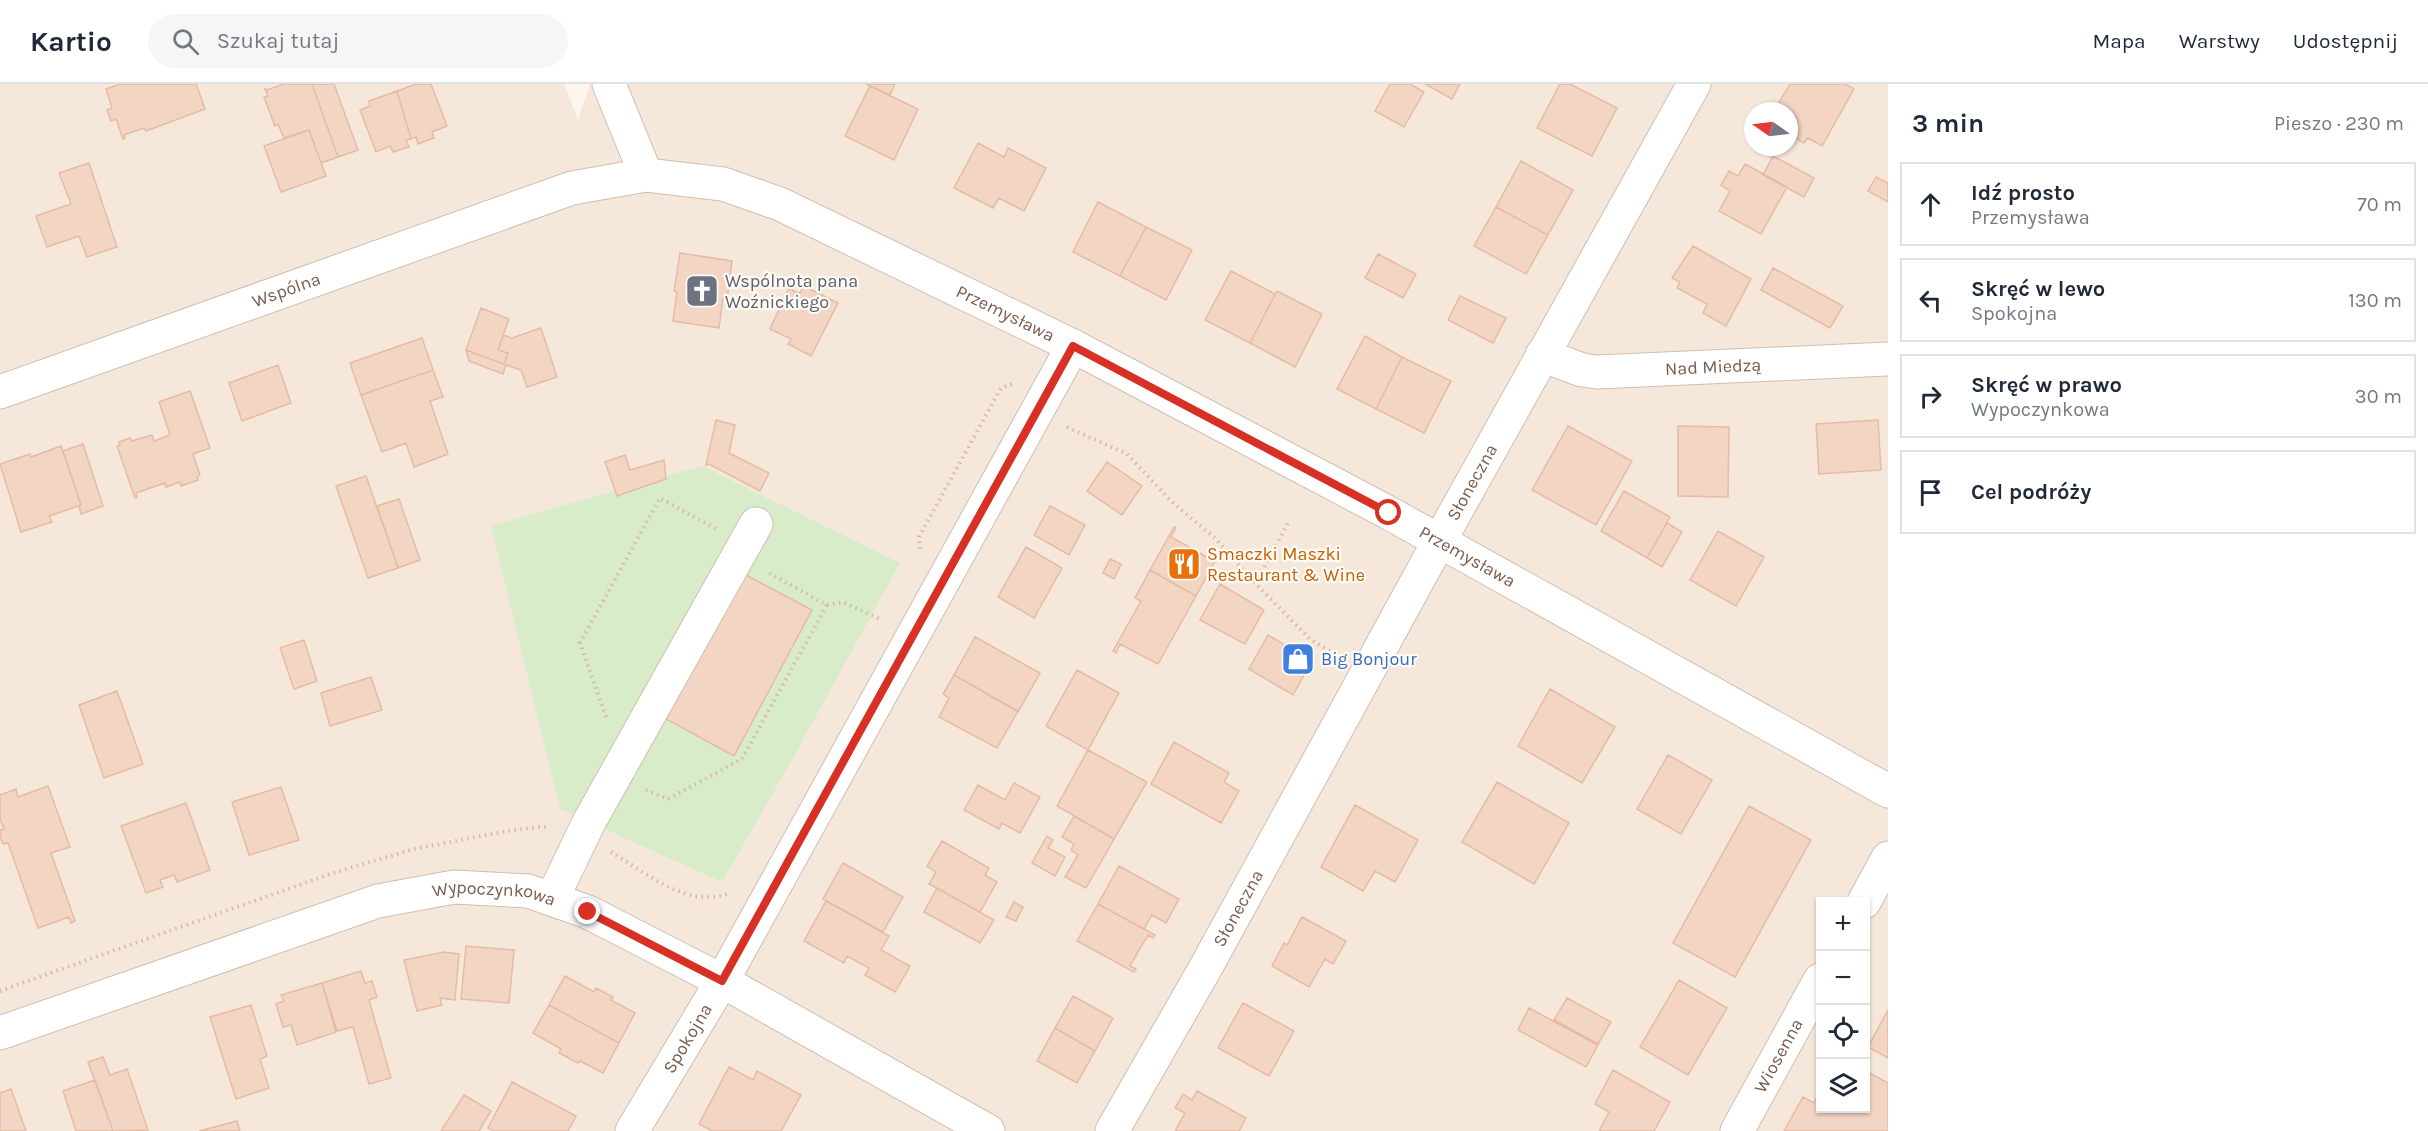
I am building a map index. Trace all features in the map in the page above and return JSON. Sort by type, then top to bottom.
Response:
[{"type":"street","points":[[609,84],[646,175]]},
{"type":"street","name":"Słoneczna","points":[[1112,1131],[1206,967],[1542,355],[1694,84]]},
{"type":"street","name":"Przemysława","points":[[572,188],[646,175],[723,184],[780,204],[1073,346],[1441,541],[1888,791]]},
{"type":"street","name":"Wspólna","points":[[0,392],[572,188]]},
{"type":"street","name":"Spokojna","points":[[632,1131],[722,981],[1073,346]]},
{"type":"street","name":"Nad Miedzą","points":[[1542,355],[1582,370],[1608,372],[1888,359]]},
{"type":"street","points":[[552,899],[589,822],[746,542]]},
{"type":"street","points":[[1867,897],[1888,858]]},
{"type":"street","name":"Wypoczynkowa","points":[[0,1033],[378,901],[454,887],[528,891],[588,912],[722,981],[988,1131]]},
{"type":"street","name":"Wiosenna","points":[[1737,1131],[1816,989]]},
{"type":"path","points":[[1058,423],[1127,454],[1172,502],[1215,538],[1252,580],[1310,639],[1348,662]]},
{"type":"path","points":[[827,605],[742,759],[668,799],[619,769],[616,744],[580,643],[660,498],[746,542],[827,605],[843,602],[887,623]]},
{"type":"path","points":[[1252,580],[1264,568],[1289,521]]},
{"type":"shaded area","points":[[0,84],[564,84],[578,120],[590,84],[1888,84],[1888,1131],[0,1131]]},
{"type":"green space","points":[[702,466],[900,563],[722,882],[560,809],[491,526]]},
{"type":"building","points":[[120,84],[196,84],[205,109],[146,131],[144,128],[124,135],[123,139],[116,119],[111,121],[107,110],[112,108],[106,89]]},
{"type":"building","points":[[284,84],[312,84],[338,157],[321,163],[309,130],[284,138],[278,124],[275,126],[264,97],[268,96],[265,89]]},
{"type":"building","points":[[312,84],[334,84],[358,150],[338,157]]},
{"type":"building","points":[[416,84],[431,84],[447,126],[432,132],[434,138],[418,144],[416,137],[411,139],[397,91]]},
{"type":"building","points":[[866,84],[895,84],[890,95]]},
{"type":"building","points":[[1390,84],[1410,84],[1424,92],[1404,127],[1375,111]]},
{"type":"building","points":[[1425,84],[1460,84],[1452,99]]},
{"type":"building","points":[[1560,84],[1570,84],[1617,108],[1592,156],[1537,128]]},
{"type":"building","points":[[1790,84],[1845,84],[1854,89],[1822,146],[1808,138],[1804,143],[1798,139],[1798,102],[1779,102]]},
{"type":"building","points":[[870,86],[918,109],[894,160],[845,136]]},
{"type":"building","points":[[397,91],[411,139],[406,140],[409,147],[393,152],[390,146],[376,152],[360,110],[370,106],[369,101]]},
{"type":"building","points":[[309,130],[326,176],[281,192],[264,146]]},
{"type":"building","points":[[978,143],[1004,157],[1008,148],[1046,168],[1024,211],[999,198],[993,208],[954,188]]},
{"type":"building","points":[[1773,156],[1814,178],[1804,197],[1763,175]]},
{"type":"building","points":[[1521,161],[1573,190],[1548,235],[1496,207]]},
{"type":"building","points":[[89,163],[117,247],[87,257],[79,236],[47,247],[36,216],[71,204],[59,173]]},
{"type":"building","points":[[1745,164],[1787,187],[1761,234],[1719,211],[1730,191],[1721,185],[1729,171],[1738,176]]},
{"type":"building","points":[[1876,177],[1888,183],[1888,202],[1868,191]]},
{"type":"building","points":[[1098,202],[1146,227],[1120,276],[1073,252]]},
{"type":"building","points":[[1496,207],[1548,235],[1526,274],[1474,246]]},
{"type":"building","points":[[1146,227],[1192,250],[1166,300],[1120,276]]},
{"type":"building","points":[[1693,246],[1751,279],[1726,326],[1703,313],[1707,304],[1677,288],[1680,282],[1672,278]]},
{"type":"building","name":"Wspólnota pana Woźnickiego","points":[[680,253],[732,261],[727,299],[723,298],[719,328],[673,321],[677,292],[674,291]]},
{"type":"building","points":[[1378,254],[1416,274],[1403,298],[1365,278]]},
{"type":"building","points":[[1773,268],[1843,306],[1830,328],[1761,290]]},
{"type":"building","points":[[1231,271],[1275,294],[1250,343],[1205,320]]},
{"type":"building","points":[[804,286],[838,303],[811,356],[788,344],[791,339],[770,329],[789,288],[799,294]]},
{"type":"building","points":[[1277,291],[1322,314],[1295,367],[1250,343]]},
{"type":"building","points":[[1460,296],[1506,318],[1493,343],[1448,320]]},
{"type":"building","points":[[481,308],[509,319],[498,350],[508,353],[504,364],[466,350]]},
{"type":"building","points":[[541,328],[557,377],[527,387],[521,370],[506,365],[503,374],[469,361],[466,350],[504,364],[508,353],[498,350],[503,335],[512,338]]},
{"type":"building","points":[[1365,336],[1402,357],[1376,409],[1337,389]]},
{"type":"building","points":[[422,338],[433,370],[361,395],[350,363]]},
{"type":"building","points":[[1402,357],[1451,381],[1424,433],[1376,409]]},
{"type":"building","points":[[278,365],[291,403],[242,421],[229,383]]},
{"type":"building","points":[[433,370],[443,397],[430,401],[448,454],[414,467],[406,443],[382,452],[361,395]]},
{"type":"building","points":[[190,391],[210,448],[193,454],[200,475],[197,477],[198,480],[181,486],[180,482],[166,487],[165,483],[136,493],[135,498],[117,446],[120,445],[119,442],[152,435],[154,441],[170,435],[159,402]]},
{"type":"building","points":[[716,420],[735,425],[729,453],[769,473],[760,491],[709,464],[706,465]]},
{"type":"building","points":[[1878,420],[1881,470],[1819,474],[1816,424]]},
{"type":"building","points":[[1568,426],[1632,461],[1596,525],[1532,490]]},
{"type":"building","points":[[1678,426],[1729,427],[1728,497],[1678,496]]},
{"type":"building","points":[[83,444],[103,506],[81,514],[79,506],[81,505],[63,451]]},
{"type":"building","points":[[61,446],[81,505],[49,516],[52,522],[21,532],[0,464],[30,454],[31,457]]},
{"type":"building","points":[[625,455],[630,470],[664,460],[666,479],[617,496],[605,462]]},
{"type":"building","points":[[1107,462],[1142,486],[1122,515],[1087,491]]},
{"type":"building","points":[[366,476],[398,568],[368,578],[336,486]]},
{"type":"building","points":[[1624,491],[1670,517],[1647,558],[1601,531]]},
{"type":"building","points":[[399,499],[420,560],[398,568],[377,506]]},
{"type":"building","points":[[1050,506],[1085,525],[1069,555],[1034,535]]},
{"type":"building","points":[[1667,523],[1682,532],[1662,567],[1647,558]]},
{"type":"building","points":[[1174,527],[1176,528],[1171,537],[1212,560],[1216,559],[1196,596],[1150,570]]},
{"type":"building","points":[[1718,531],[1764,557],[1736,606],[1690,580]]},
{"type":"building","points":[[1026,547],[1062,568],[1034,618],[998,597]]},
{"type":"building","points":[[1110,559],[1121,564],[1114,579],[1103,573]]},
{"type":"building","points":[[1150,570],[1196,596],[1158,664],[1120,644],[1116,653],[1113,651],[1141,601],[1135,598]]},
{"type":"building","points":[[744,574],[812,610],[734,756],[666,719]]},
{"type":"building","points":[[1220,584],[1264,610],[1245,644],[1200,620]]},
{"type":"building","points":[[1268,635],[1312,661],[1293,695],[1249,669]]},
{"type":"building","points":[[975,637],[1040,673],[1018,712],[954,675]]},
{"type":"building","points":[[304,640],[317,681],[294,689],[280,648]]},
{"type":"building","points":[[1077,670],[1119,693],[1088,750],[1046,726]]},
{"type":"building","points":[[954,675],[1018,711],[997,748],[939,717],[949,698],[943,694]]},
{"type":"building","points":[[371,677],[382,710],[330,726],[321,693]]},
{"type":"building","points":[[1550,689],[1615,727],[1582,783],[1518,746]]},
{"type":"building","points":[[117,691],[143,764],[104,778],[79,705]]},
{"type":"building","points":[[1174,742],[1229,773],[1224,782],[1239,791],[1221,823],[1151,784]]},
{"type":"building","points":[[1088,750],[1147,782],[1114,839],[1057,806]]},
{"type":"building","points":[[1668,755],[1712,780],[1681,834],[1637,809]]},
{"type":"building","points":[[1497,782],[1569,823],[1534,884],[1462,842]]},
{"type":"building","points":[[1014,783],[1040,797],[1020,833],[1002,823],[999,829],[964,810],[978,785],[1005,800]]},
{"type":"building","points":[[48,786],[70,847],[51,853],[75,921],[71,923],[69,917],[38,928],[8,843],[3,844],[0,836],[0,830],[4,829],[0,819],[0,795],[16,789],[18,797]]},
{"type":"building","points":[[281,787],[299,840],[249,855],[232,802]]},
{"type":"building","points":[[186,803],[210,870],[177,882],[174,875],[160,880],[163,887],[146,893],[121,826]]},
{"type":"building","points":[[1355,805],[1418,840],[1395,882],[1375,871],[1363,891],[1321,867]]},
{"type":"building","points":[[1749,806],[1811,840],[1735,977],[1673,943]]},
{"type":"building","points":[[1074,816],[1114,839],[1086,888],[1065,877],[1078,855],[1071,850],[1074,844],[1062,837]]},
{"type":"building","points":[[1047,836],[1053,840],[1048,848],[1065,857],[1055,876],[1032,863]]},
{"type":"building","points":[[942,841],[989,868],[985,875],[997,882],[980,912],[929,884],[936,872],[927,866]]},
{"type":"building","points":[[843,863],[903,897],[883,932],[823,899]]},
{"type":"building","points":[[1119,866],[1179,899],[1166,923],[1152,915],[1144,929],[1098,904]]},
{"type":"building","points":[[937,888],[994,920],[980,943],[924,912]]},
{"type":"building","points":[[826,901],[889,936],[881,950],[910,966],[895,992],[865,975],[869,968],[847,956],[844,963],[804,941]]},
{"type":"building","points":[[1014,902],[1023,907],[1016,921],[1006,917]]},
{"type":"building","points":[[1098,904],[1155,935],[1153,938],[1148,935],[1130,966],[1136,969],[1134,972],[1077,941]]},
{"type":"building","points":[[1302,917],[1346,941],[1333,964],[1325,959],[1309,987],[1272,966],[1284,943],[1287,945]]},
{"type":"building","points":[[466,946],[514,950],[509,1003],[461,999]]},
{"type":"building","points":[[444,952],[459,954],[455,1000],[440,998],[442,1005],[417,1011],[404,960]]},
{"type":"building","points":[[361,971],[365,983],[372,981],[377,997],[369,1000],[391,1078],[369,1084],[353,1027],[337,1031],[322,983]]},
{"type":"building","points":[[565,976],[594,992],[596,988],[613,997],[611,1000],[635,1013],[619,1043],[549,1005]]},
{"type":"building","points":[[1679,980],[1727,1008],[1688,1075],[1640,1047]]},
{"type":"building","points":[[322,983],[336,1032],[297,1045],[291,1025],[283,1027],[276,1004],[284,1001],[281,995]]},
{"type":"building","points":[[1073,996],[1113,1018],[1095,1051],[1055,1028]]},
{"type":"building","points":[[1567,998],[1611,1022],[1598,1044],[1554,1020]]},
{"type":"building","points":[[1243,1003],[1294,1031],[1269,1076],[1218,1048]]},
{"type":"building","points":[[251,1005],[267,1056],[260,1059],[269,1088],[236,1099],[210,1017]]},
{"type":"building","points":[[549,1005],[619,1043],[603,1073],[559,1053],[561,1049],[533,1033]]},
{"type":"building","points":[[1529,1008],[1598,1045],[1586,1067],[1518,1030]]},
{"type":"building","points":[[1888,1010],[1888,1058],[1870,1048],[1870,1043]]},
{"type":"building","points":[[1055,1028],[1095,1051],[1077,1083],[1037,1061]]},
{"type":"building","points":[[103,1057],[110,1075],[127,1069],[148,1130],[113,1131],[88,1062]]},
{"type":"building","points":[[729,1067],[753,1080],[757,1071],[801,1095],[781,1131],[712,1131],[699,1124]]},
{"type":"building","points":[[1613,1070],[1670,1102],[1654,1131],[1599,1131],[1609,1112],[1595,1104]]},
{"type":"building","points":[[1870,1073],[1888,1083],[1888,1131],[1784,1131],[1803,1097],[1814,1103],[1816,1099],[1816,1113],[1870,1113]]},
{"type":"building","points":[[95,1080],[113,1131],[76,1131],[63,1091]]},
{"type":"building","points":[[512,1082],[576,1116],[568,1131],[494,1131],[488,1128]]},
{"type":"building","points":[[11,1089],[26,1131],[0,1131],[0,1093]]},
{"type":"building","points":[[1197,1091],[1246,1118],[1239,1131],[1175,1131],[1185,1113],[1175,1108],[1183,1094],[1192,1100]]},
{"type":"building","points":[[464,1095],[491,1111],[479,1131],[441,1131]]},
{"type":"building","points":[[237,1121],[240,1131],[199,1131]]},
{"type":"place","name":"Wspólnota pana Woźnickiego","points":[[702,291]]},
{"type":"place","name":"Smaczki Maszki Restaurant & Wine","points":[[1184,564]]},
{"type":"place","name":"Big Bonjour","points":[[1298,659]]},
{"type":"route","points":[[588,912],[722,981],[1073,346],[1389,513]]}]
